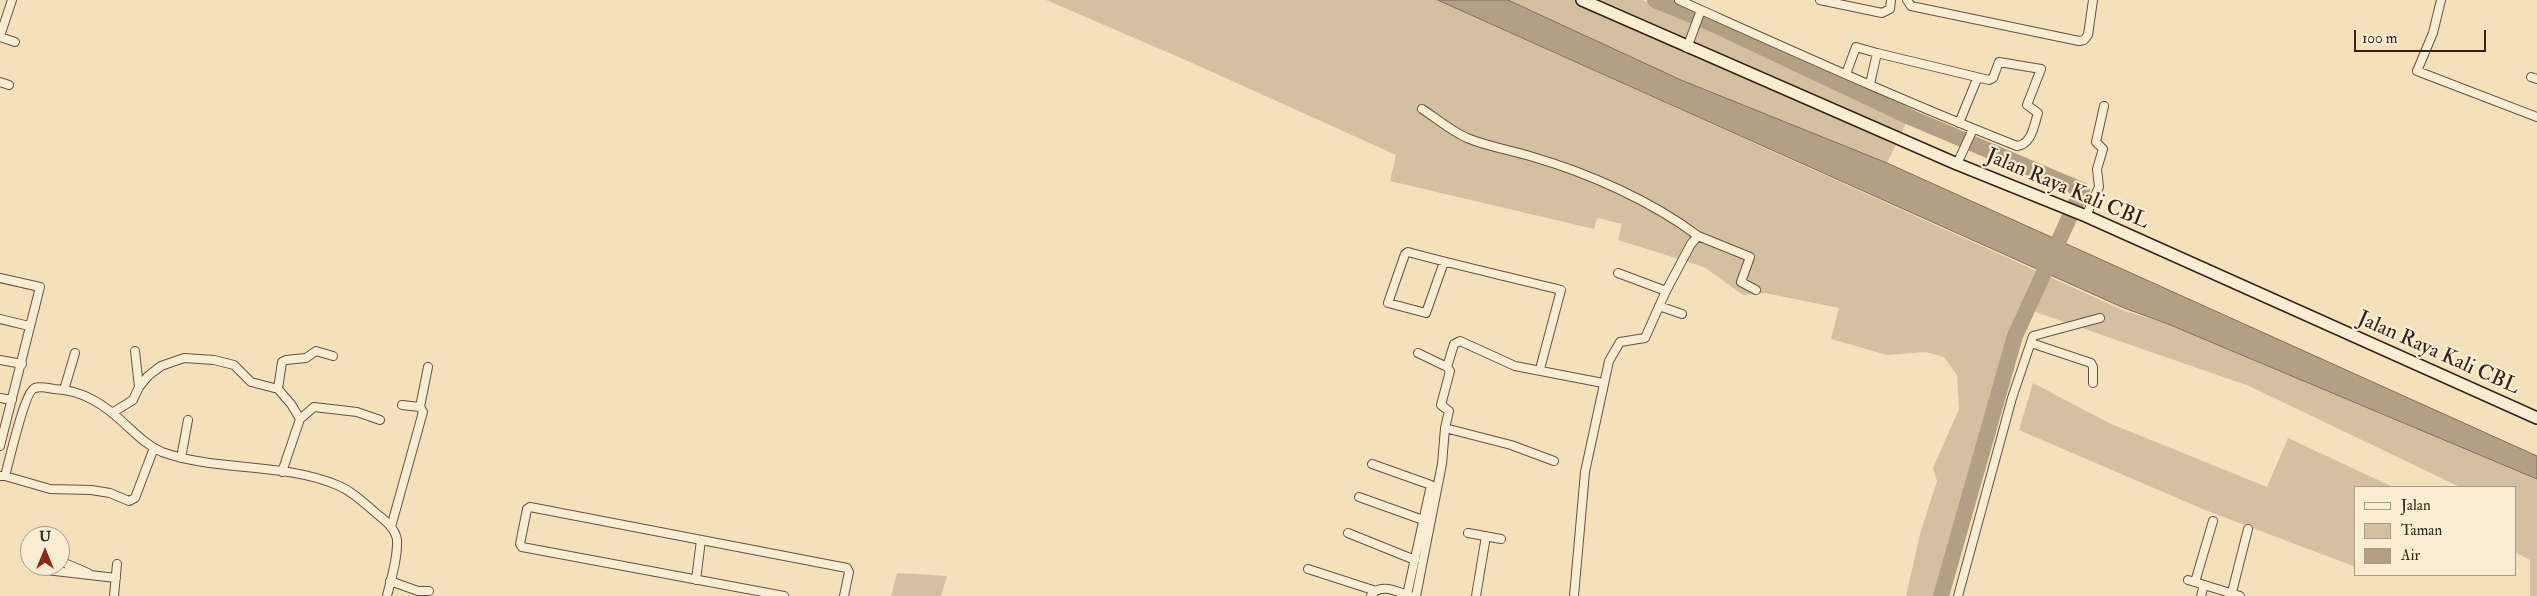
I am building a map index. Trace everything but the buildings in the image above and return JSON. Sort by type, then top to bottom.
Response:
[{"type":"main road","name":"Jalan Raya Kali CBL","points":[[1582,0],[1687,48],[1957,164],[2089,212],[2537,418]]},
{"type":"street","points":[[12,0],[0,37],[15,42]]},
{"type":"street","points":[[1679,0],[1700,11],[1959,123],[1973,131],[2017,146],[2024,144],[2030,137],[2038,113],[2027,105],[2041,68],[1999,62],[1992,79],[1977,78],[1856,47],[1846,74]]},
{"type":"street","points":[[1820,0],[1882,13],[1890,9],[1892,0]]},
{"type":"street","points":[[1907,0],[1911,6],[2079,41],[2084,40],[2088,35],[2091,0]]},
{"type":"street","points":[[2441,0],[2433,33],[2417,71],[2537,118]]},
{"type":"street","points":[[1687,48],[1700,11]]},
{"type":"street","points":[[1870,84],[1877,53]]},
{"type":"street","points":[[1959,123],[1977,78]]},
{"type":"street","points":[[0,82],[8,85]]},
{"type":"street","points":[[2089,212],[2099,187],[2097,169],[2103,149],[2099,146],[2104,106]]},
{"type":"street","points":[[1422,109],[1465,137],[1495,148],[1534,157],[1597,180],[1676,219],[1698,236],[1750,257],[1741,282],[1756,290]]},
{"type":"street","points":[[1957,164],[1973,131]]},
{"type":"street","points":[[1574,596],[1585,472],[1608,361],[1618,344],[1645,338],[1666,291],[1691,244],[1698,236]]},
{"type":"street","points":[[1444,262],[1426,313],[1388,303],[1406,253],[1444,262],[1561,290],[1540,369]]},
{"type":"street","points":[[1618,274],[1666,291]]},
{"type":"street","points":[[0,278],[40,287],[0,446]]},
{"type":"street","points":[[1659,306],[1682,314]]},
{"type":"street","points":[[1958,596],[2012,398],[2033,336],[2100,318]]},
{"type":"street","points":[[0,319],[29,326]]},
{"type":"street","points":[[1446,367],[1454,344],[1460,340],[1515,366],[1527,369],[1540,369],[1603,383]]},
{"type":"street","points":[[2031,343],[2091,363],[2093,383]]},
{"type":"street","points":[[278,389],[281,367],[286,360],[306,358],[320,350],[333,356]]},
{"type":"street","points":[[135,351],[139,387]]},
{"type":"street","points":[[64,390],[76,353]]},
{"type":"street","points":[[1416,596],[1442,464],[1445,428],[1449,411],[1441,405],[1450,371],[1446,367],[1418,353]]},
{"type":"street","points":[[112,413],[133,400],[139,387],[161,366],[170,362],[195,358],[234,364],[251,382],[278,389],[291,404],[300,419]]},
{"type":"street","points":[[0,360],[22,364]]},
{"type":"street","points":[[391,527],[423,412],[420,407],[428,367]]},
{"type":"street","points":[[154,448],[135,498],[131,500],[91,490],[50,489],[2,476],[12,455],[23,408],[31,390],[34,388],[64,390],[84,394],[112,413],[154,448],[181,458],[282,472],[324,480],[346,489],[391,527],[397,541],[387,596]]},
{"type":"street","points":[[0,398],[12,400]]},
{"type":"street","points":[[402,405],[420,407]]},
{"type":"street","points":[[282,472],[300,419],[314,407],[357,412],[380,420]]},
{"type":"street","points":[[181,458],[188,420]]},
{"type":"street","points":[[1445,428],[1511,445],[1554,461]]},
{"type":"street","points":[[1308,569],[1374,593],[1386,588],[1408,595],[1431,485],[1372,464]]},
{"type":"street","points":[[1359,497],[1423,520]]},
{"type":"street","points":[[784,596],[522,547],[520,544],[529,507],[847,568],[849,572],[844,596]]},
{"type":"street","points":[[2212,520],[2191,581],[2240,596]]},
{"type":"street","points":[[2231,594],[2248,530]]},
{"type":"street","points":[[1348,533],[1415,560]]},
{"type":"street","points":[[1468,533],[1501,539]]},
{"type":"street","points":[[1476,596],[1486,536]]},
{"type":"street","points":[[696,580],[701,540]]},
{"type":"street","points":[[114,596],[117,564]]},
{"type":"street","points":[[70,565],[95,576]]},
{"type":"street","points":[[70,573],[116,578]]},
{"type":"street","points":[[390,581],[418,591],[429,591]]},
{"type":"street","points":[[2201,596],[2204,585]]},
{"type":"green space","points":[[1046,0],[1438,0],[2125,311],[2168,324],[2537,479],[2537,596],[2530,596],[2530,560],[2517,554],[2517,486],[2458,486],[2249,386],[2027,309],[2015,336],[1941,596],[1906,596],[1920,534],[1937,481],[1933,468],[1959,409],[1957,375],[1944,357],[1926,352],[1887,355],[1831,339],[1839,308],[1765,293],[1743,295],[1704,267],[1618,240],[1622,224],[1597,218],[1594,229],[1390,181],[1396,155],[1190,62]]},
{"type":"green space","points":[[1508,0],[1642,0],[1909,117],[1887,163],[1681,80]]},
{"type":"green space","points":[[2033,383],[2109,423],[2267,487],[2288,438],[2391,486],[2354,486],[2354,566],[2205,510],[2019,430]]},
{"type":"green space","points":[[897,573],[947,576],[941,596],[891,596]]},
{"type":"water","points":[[1438,0],[1508,0],[1681,80],[1887,163],[2537,456],[2537,479],[2168,324],[2124,308]]},
{"type":"waterway","points":[[1655,0],[1713,24],[1912,118],[2082,190],[2015,336],[1941,596]]}]
